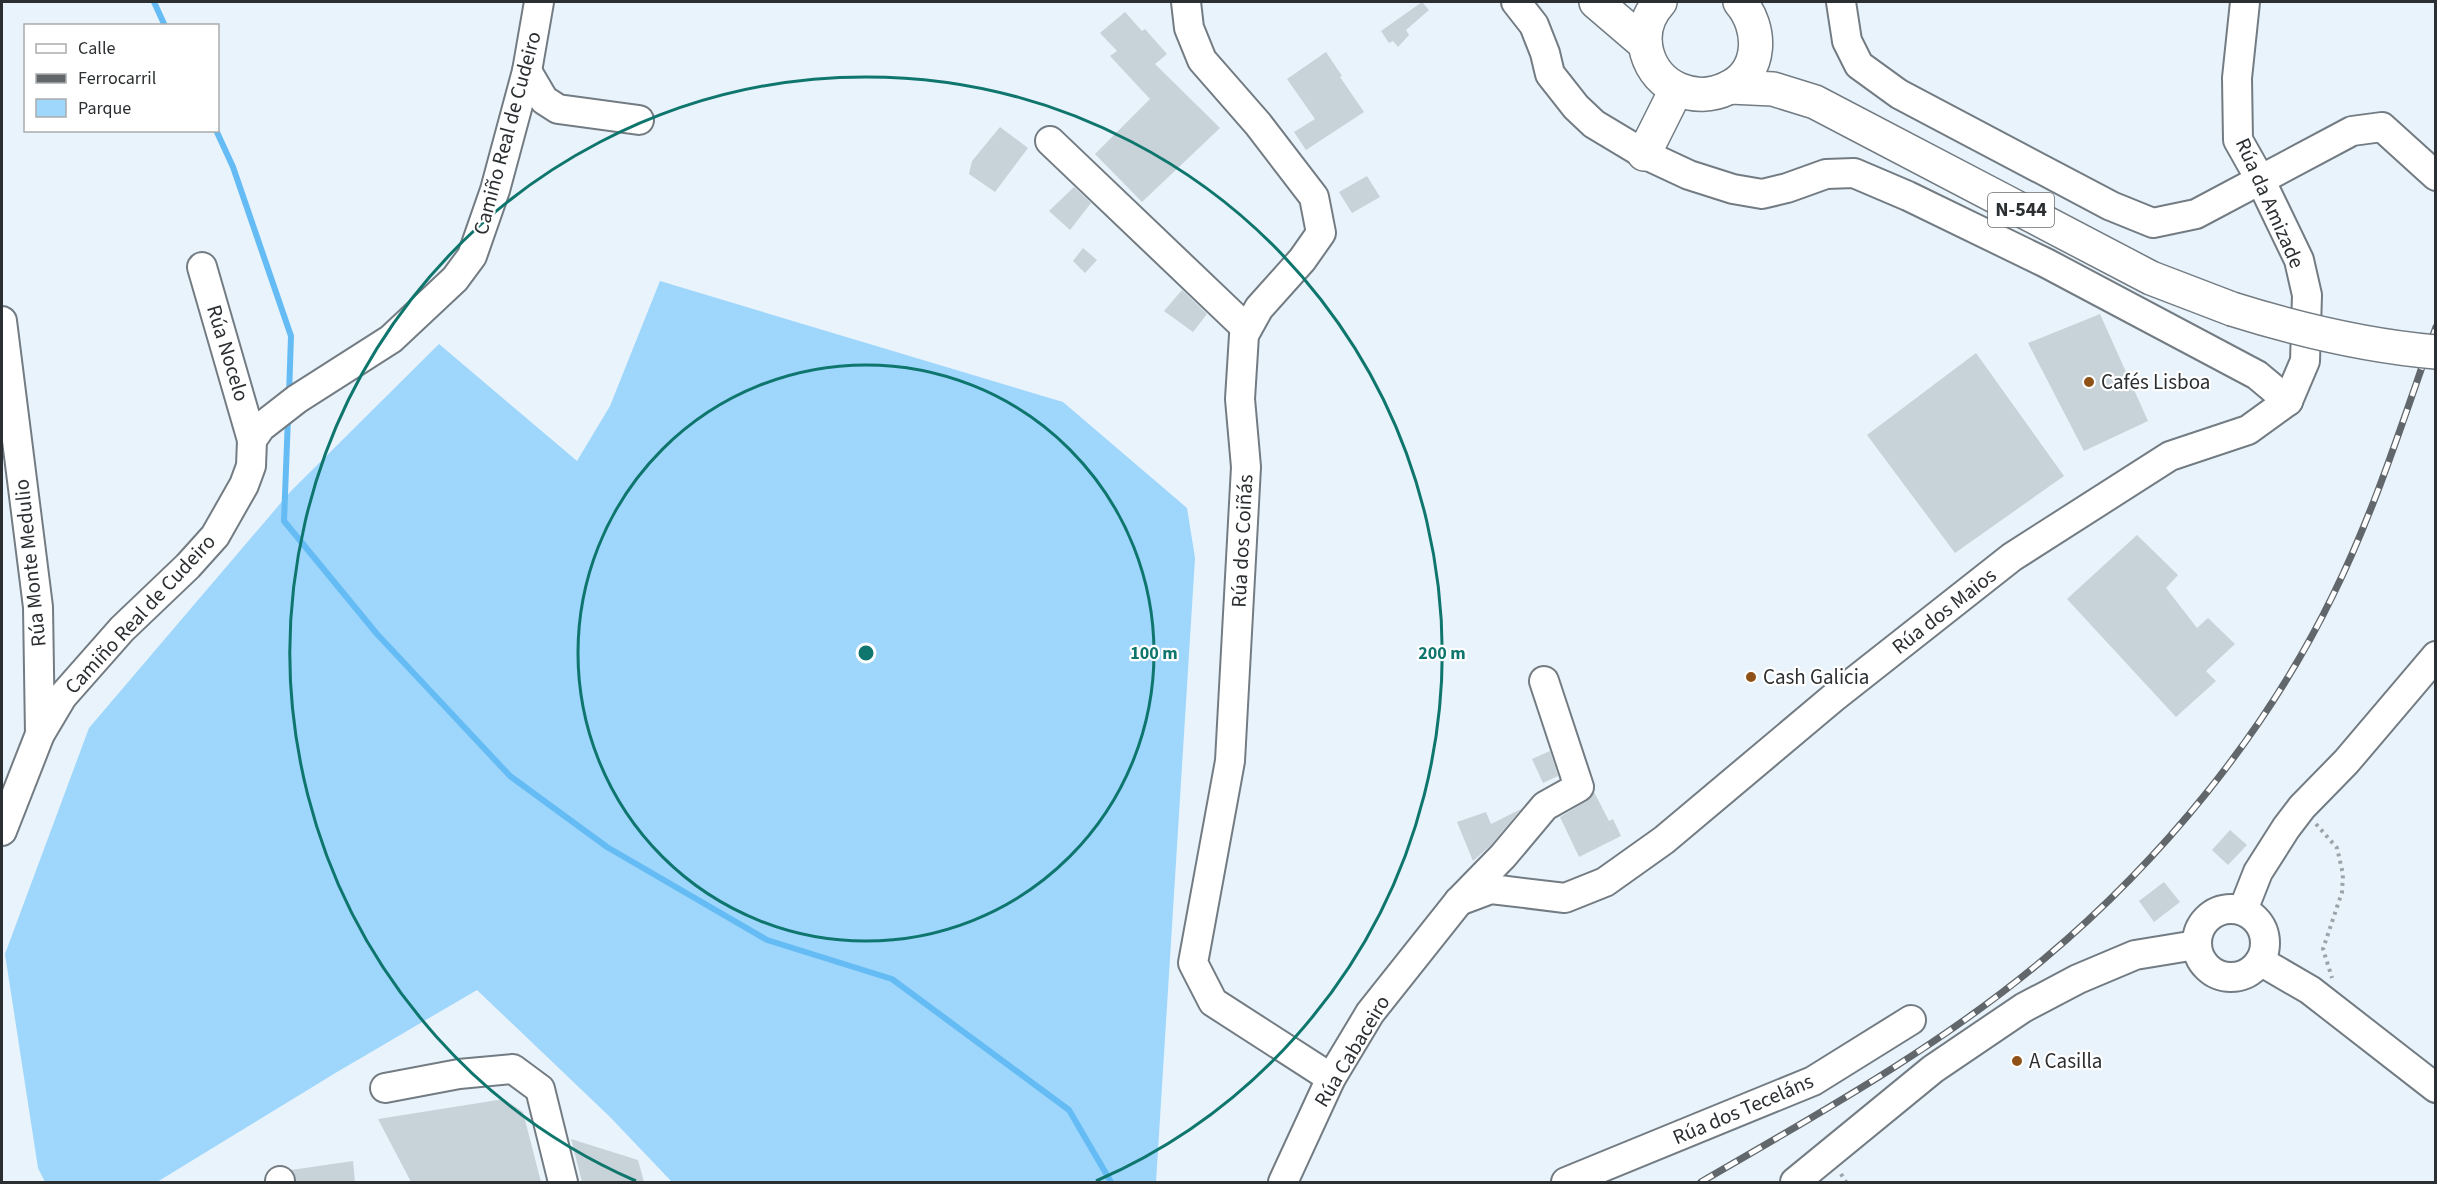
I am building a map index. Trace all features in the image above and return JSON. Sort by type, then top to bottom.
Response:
[{"type":"highway","points":[[1596,2],[1645,44]]},
{"type":"highway","points":[[1644,154],[1676,90],[1658,75],[1650,61],[1645,44],[1646,27],[1650,15],[1660,2]]},
{"type":"highway","points":[[1730,87],[1749,67],[1756,44],[1755,28],[1750,13],[1740,2]]},
{"type":"highway","name":"N-544","points":[[1756,44],[1815,102]]},
{"type":"highway","name":"N-544","points":[[1676,90],[1699,94],[1730,87],[1773,89],[1815,102],[2151,278],[2232,309],[2296,329],[2359,343],[2436,352]]},
{"type":"street","name":"Camiño Real de Cudeiro","points":[[2,831],[40,734],[62,697],[123,629],[216,536],[244,485],[251,466],[252,440],[261,426],[297,399],[391,339],[449,285],[472,256],[495,190],[527,71],[539,2]]},
{"type":"street","name":"Rúa dos Coiñás","points":[[1186,2],[1189,28],[1202,60],[1258,124],[1314,197],[1321,233],[1302,260],[1259,308],[1244,335],[1240,399],[1246,467],[1230,761],[1192,963],[1213,1002],[1331,1078]]},
{"type":"street","points":[[1516,2],[1534,25],[1550,74],[1575,107],[1594,124],[1644,154],[1689,175],[1733,189],[1762,194],[1826,174],[1854,173],[1908,196],[2046,263],[2257,375],[2288,401]]},
{"type":"street","points":[[1841,2],[1847,41],[1859,65],[1899,94],[2111,206],[2153,223],[2196,214],[2352,131],[2382,127],[2436,176]]},
{"type":"street","name":"Rúa da Amizade","points":[[2246,2],[2237,78],[2238,140],[2300,260],[2307,295],[2305,360],[2288,401]]},
{"type":"street","points":[[527,71],[544,100],[558,109],[639,120]]},
{"type":"street","points":[[1050,141],[1247,329]]},
{"type":"street","name":"Rúa Nocelo","points":[[202,267],[252,440]]},
{"type":"street","name":"Rúa Monte Medulio","points":[[2,321],[38,607],[40,734]]},
{"type":"street","name":"Rúa dos Maios","points":[[1459,901],[1491,889],[1565,898],[1605,882],[1664,840],[1833,699],[2012,556],[2170,456],[2248,430],[2288,401]]},
{"type":"street","points":[[2242,910],[2263,862],[2302,807],[2346,762],[2436,656]]},
{"type":"street","name":"Rúa Cabaceiro","points":[[1283,1182],[1331,1078],[1370,1013],[1459,901],[1503,856],[1545,806],[1579,787],[1544,681]]},
{"type":"street","points":[[2226,909],[2242,910],[2255,918],[2264,932],[2265,947],[2260,961],[2254,968],[2240,976],[2222,976],[2214,973],[2202,961],[2196,945],[2200,928],[2210,915],[2226,909]]},
{"type":"street","points":[[1795,1182],[1933,1069],[2023,1008],[2078,979],[2135,955],[2166,948],[2196,945]]},
{"type":"street","points":[[2260,961],[2310,990],[2436,1088]]},
{"type":"street","name":"Rúa dos Teceláns","points":[[1566,1182],[1813,1081],[1911,1020]]},
{"type":"street","points":[[385,1088],[459,1074],[513,1069],[540,1089],[563,1182]]},
{"type":"path","points":[[2302,807],[2337,848],[2343,873],[2342,892],[2323,949],[2336,986]]},
{"type":"green space","points":[[660,281],[1063,402],[1187,508],[1195,558],[1156,1182],[672,1182],[610,1117],[477,990],[157,1182],[45,1182],[38,1168],[5,954],[89,728],[291,491],[439,344],[577,461],[610,406]]},
{"type":"building","points":[[1422,2],[1429,10],[1406,30],[1409,35],[1398,47],[1393,41],[1389,43],[1381,31]]},
{"type":"building","points":[[1125,12],[1142,31],[1145,29],[1167,54],[1155,64],[1220,128],[1142,202],[1095,154],[1150,99],[1110,56],[1117,51],[1100,33]]},
{"type":"building","points":[[1326,52],[1364,112],[1306,150],[1294,132],[1315,119],[1287,79]]},
{"type":"building","points":[[1000,127],[1028,148],[995,192],[969,174],[972,161]]},
{"type":"building","points":[[1367,176],[1380,197],[1352,213],[1339,192]]},
{"type":"building","points":[[1074,187],[1091,203],[1070,230],[1049,211]]},
{"type":"building","points":[[1083,248],[1097,260],[1085,273],[1073,261]]},
{"type":"building","points":[[1182,290],[1207,314],[1193,332],[1164,311]]},
{"type":"building","name":"Cafés Lisboa","points":[[2100,314],[2148,421],[2084,451],[2028,343]]},
{"type":"building","points":[[1976,353],[2064,476],[1955,553],[1867,435]]},
{"type":"building","points":[[2137,535],[2178,575],[2166,588],[2197,628],[2208,618],[2235,644],[2206,671],[2216,681],[2176,717],[2067,599]]},
{"type":"building","points":[[1550,751],[1558,776],[1543,783],[1532,759]]},
{"type":"building","points":[[1594,792],[1609,821],[1613,819],[1621,836],[1579,857],[1560,817],[1587,801]]},
{"type":"building","points":[[1521,809],[1491,845],[1473,861],[1457,822],[1486,812],[1491,824]]},
{"type":"building","points":[[2230,830],[2247,845],[2228,865],[2212,850]]},
{"type":"building","points":[[2164,882],[2180,902],[2154,922],[2139,901]]},
{"type":"building","points":[[504,1099],[523,1112],[541,1182],[411,1182],[378,1119]]},
{"type":"building","points":[[571,1139],[638,1160],[644,1182],[582,1182]]},
{"type":"building","points":[[353,1161],[355,1182],[296,1182],[291,1170]]},
{"type":"waterway","points":[[154,2],[164,24]]},
{"type":"waterway","points":[[217,132],[233,167],[291,336],[289,395]]},
{"type":"waterway","points":[[288,417],[284,521],[377,634],[510,776],[607,847],[767,940],[892,979],[1069,1110],[1111,1182]]},
{"type":"railway","points":[[1701,1182],[1877,1078],[2004,991],[2087,921],[2169,837],[2243,745],[2276,696],[2333,595],[2376,497],[2436,327]]},
{"type":"place","name":"Cafés Lisboa","points":[[2089,382]]},
{"type":"place","name":"Cash Galicia","points":[[1751,677]]},
{"type":"place","name":"A Casilla","points":[[2017,1061]]}]
